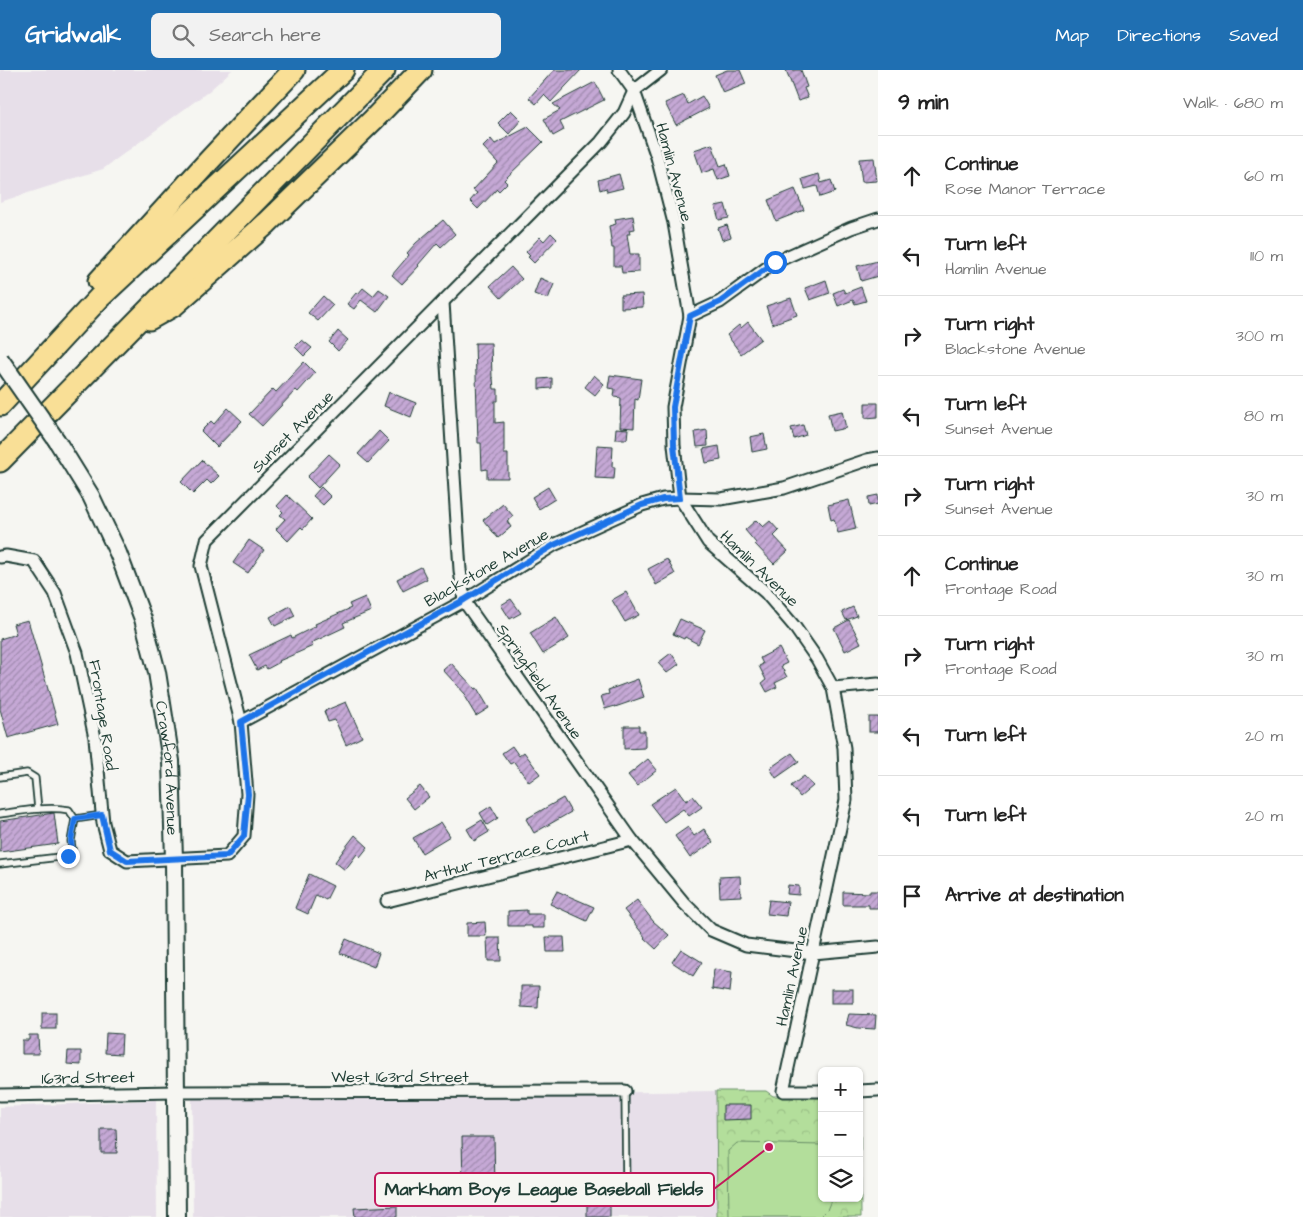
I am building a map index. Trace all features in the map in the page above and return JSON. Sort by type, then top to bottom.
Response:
[{"type":"highway","points":[[54,346],[100,279],[294,70]]},
{"type":"highway","points":[[0,404],[99,298],[343,70]]},
{"type":"highway","points":[[0,461],[384,70]]},
{"type":"highway","points":[[127,331],[174,305],[260,229],[373,120],[421,70]]},
{"type":"main road","name":"Crawford Avenue","points":[[0,359],[91,496],[118,553],[143,619],[157,672],[171,761],[174,859],[177,1217]]},
{"type":"street","name":"Hamlin Avenue","points":[[619,70],[634,91],[660,166],[674,223],[690,316],[673,407],[674,445],[680,498],[708,542],[765,592],[794,626],[817,659],[833,688],[844,748],[846,800],[782,1091],[818,1091]]},
{"type":"street","name":"Sunset Avenue","points":[[174,859],[227,856],[244,836],[248,794],[241,722],[201,566],[207,540],[601,142],[624,113],[634,91],[661,70]]},
{"type":"street","points":[[690,316],[720,302],[775,262],[851,228],[878,219]]},
{"type":"street","name":"Springfield Avenue","points":[[443,302],[460,570],[464,600],[632,840],[684,904],[711,930],[746,945],[813,953],[878,947]]},
{"type":"street","name":"Blackstone Avenue","points":[[241,722],[464,600],[554,545],[642,505],[663,499],[721,499],[784,488],[878,458]]},
{"type":"street","name":"Frontage Road","points":[[0,557],[6,556],[34,561],[55,593],[77,652],[95,738],[102,815],[110,850],[127,861],[174,859]]},
{"type":"street","points":[[833,688],[878,684]]},
{"type":"street","name":"Arthur Terrace Court","points":[[387,902],[632,840]]},
{"type":"street","points":[[863,1091],[878,1090]]},
{"type":"street","name":"West 163rd Street","points":[[176,1092],[625,1092]]},
{"type":"street","name":"163rd Street","points":[[0,1095],[176,1092]]},
{"type":"lane","points":[[0,777],[27,773],[35,778],[38,809]]},
{"type":"lane","points":[[0,814],[61,808],[69,810],[75,819],[71,841],[72,849],[68,856],[0,864]]},
{"type":"lane","points":[[75,819],[102,815]]},
{"type":"lane","points":[[625,1092],[626,1190]]},
{"type":"shaded area","points":[[0,70],[232,70],[209,91],[103,169],[0,202]]},
{"type":"shaded area","points":[[716,1091],[717,1217],[193,1217],[192,1099]]},
{"type":"shaded area","points":[[156,1100],[157,1217],[0,1217],[0,1107]]},
{"type":"green space","points":[[716,1091],[766,1091],[773,1096],[818,1096],[818,1202],[861,1202],[861,1217],[717,1217]]},
{"type":"green space","points":[[737,1143],[818,1145],[818,1202],[830,1202],[827,1210],[820,1217],[729,1217],[728,1151]]},
{"type":"building","points":[[554,70],[581,70],[551,102],[544,95],[536,104],[529,98]]},
{"type":"building","points":[[727,70],[740,70],[746,84],[723,93],[715,75]]},
{"type":"building","points":[[786,70],[801,70],[807,87],[804,88],[808,98],[798,101]]},
{"type":"building","points":[[595,82],[604,100],[560,122],[564,130],[553,136],[544,119],[560,110],[553,104]]},
{"type":"building","points":[[684,95],[688,104],[702,96],[709,108],[676,125],[665,103]]},
{"type":"building","points":[[511,110],[521,120],[509,134],[498,123]]},
{"type":"building","points":[[528,127],[543,142],[504,180],[507,183],[499,191],[497,189],[478,209],[470,201],[477,193],[473,190],[498,163],[483,147],[491,139],[495,144]]},
{"type":"building","points":[[712,144],[720,166],[726,164],[730,176],[718,180],[714,169],[702,173],[694,150]]},
{"type":"building","points":[[874,158],[877,181],[862,182],[859,159]]},
{"type":"building","points":[[619,174],[623,188],[607,192],[606,188],[600,190],[598,180]]},
{"type":"building","points":[[819,174],[821,183],[831,180],[835,192],[820,197],[817,186],[805,189],[802,179]]},
{"type":"building","points":[[795,189],[804,210],[776,221],[768,200]]},
{"type":"building","points":[[725,204],[729,218],[719,220],[715,206]]},
{"type":"building","points":[[633,216],[635,229],[629,230],[630,234],[627,234],[630,254],[639,254],[639,272],[622,273],[621,266],[614,266],[614,248],[612,248],[609,226],[616,224],[615,219]]},
{"type":"building","points":[[443,220],[455,234],[441,247],[437,243],[402,284],[392,275],[409,255],[407,253],[416,243]]},
{"type":"building","points":[[727,225],[731,237],[722,240],[718,228]]},
{"type":"building","points":[[551,233],[557,239],[534,263],[526,252],[540,237],[544,241]]},
{"type":"building","points":[[878,261],[878,276],[861,281],[857,266]]},
{"type":"building","points":[[511,267],[522,279],[501,298],[490,286]]},
{"type":"building","points":[[540,278],[554,284],[548,299],[534,294]]},
{"type":"building","points":[[826,280],[830,293],[810,300],[805,288]]},
{"type":"building","points":[[861,287],[866,301],[855,304],[853,300],[838,306],[833,293],[843,289],[845,293]]},
{"type":"building","points":[[363,288],[373,296],[379,289],[389,296],[377,312],[361,300],[354,309],[347,304]]},
{"type":"building","points":[[642,294],[643,307],[621,308],[621,295]]},
{"type":"building","points":[[323,296],[333,305],[318,321],[308,313]]},
{"type":"building","points":[[791,298],[797,315],[772,324],[766,306]]},
{"type":"building","points":[[748,322],[761,339],[741,354],[727,335],[739,325],[741,328]]},
{"type":"building","points":[[338,331],[348,340],[338,351],[329,342]]},
{"type":"building","points":[[302,340],[312,348],[304,356],[295,347]]},
{"type":"building","points":[[475,343],[491,343],[492,378],[494,389],[498,389],[498,401],[495,401],[495,423],[504,422],[504,454],[508,454],[508,478],[487,478],[487,469],[482,470],[481,443],[478,443]]},
{"type":"building","points":[[304,362],[315,373],[262,426],[249,414],[273,389],[276,392]]},
{"type":"building","points":[[594,375],[604,384],[595,395],[585,387]]},
{"type":"building","points":[[610,375],[641,379],[638,400],[635,399],[634,428],[620,427],[621,398],[614,397],[615,389],[608,388]]},
{"type":"building","points":[[552,378],[552,388],[539,389],[539,379]]},
{"type":"building","points":[[389,392],[416,403],[411,417],[384,406]]},
{"type":"building","points":[[865,403],[878,403],[878,417],[865,418]]},
{"type":"building","points":[[228,408],[242,421],[217,447],[201,431],[211,421],[214,424]]},
{"type":"building","points":[[842,411],[846,428],[832,431],[828,414]]},
{"type":"building","points":[[803,425],[806,435],[794,439],[791,428]]},
{"type":"building","points":[[616,428],[628,429],[627,439],[615,439]]},
{"type":"building","points":[[707,430],[708,446],[697,447],[695,432]]},
{"type":"building","points":[[379,431],[389,441],[368,463],[358,454]]},
{"type":"building","points":[[764,434],[767,449],[752,452],[750,437]]},
{"type":"building","points":[[597,445],[613,446],[612,467],[615,467],[614,479],[595,478]]},
{"type":"building","points":[[719,446],[721,460],[706,463],[703,449]]},
{"type":"building","points":[[329,454],[340,464],[318,488],[307,477]]},
{"type":"building","points":[[202,460],[219,476],[211,484],[207,480],[193,494],[181,482]]},
{"type":"building","points":[[321,487],[331,497],[323,505],[313,496]]},
{"type":"building","points":[[548,487],[555,499],[539,509],[532,497]]},
{"type":"building","points":[[287,495],[312,519],[303,529],[301,527],[288,541],[276,529],[285,519],[280,515],[283,512],[277,506]]},
{"type":"building","points":[[878,495],[878,504],[869,506],[868,497]]},
{"type":"building","points":[[849,500],[856,529],[838,533],[834,519],[831,520],[828,505]]},
{"type":"building","points":[[503,504],[513,516],[507,521],[511,527],[498,538],[483,520]]},
{"type":"building","points":[[756,520],[763,527],[770,521],[779,531],[774,536],[788,551],[774,564],[745,530]]},
{"type":"building","points":[[249,540],[264,550],[248,573],[233,563]]},
{"type":"building","points":[[667,559],[675,574],[656,585],[648,569]]},
{"type":"building","points":[[421,567],[427,579],[403,591],[397,579]]},
{"type":"building","points":[[626,592],[639,615],[625,622],[612,600]]},
{"type":"building","points":[[365,597],[371,611],[343,623],[345,627],[311,643],[313,646],[279,661],[267,669],[265,666],[257,670],[249,655],[291,635],[292,638],[316,626],[315,624],[351,608],[349,604]]},
{"type":"building","points":[[511,599],[521,613],[510,619],[501,605]]},
{"type":"building","points":[[290,606],[295,616],[275,626],[270,617]]},
{"type":"building","points":[[853,607],[857,616],[846,620],[842,612]]},
{"type":"building","points":[[556,617],[569,638],[543,654],[530,633]]},
{"type":"building","points":[[680,619],[705,630],[698,644],[685,637],[684,639],[673,634]]},
{"type":"building","points":[[28,620],[58,724],[8,738],[0,709],[0,639],[16,634],[13,624]]},
{"type":"building","points":[[849,620],[861,643],[845,651],[834,628]]},
{"type":"building","points":[[779,648],[787,663],[781,666],[787,677],[775,683],[777,687],[767,692],[762,683],[766,680],[759,666],[763,664],[760,658]]},
{"type":"building","points":[[671,653],[679,664],[667,673],[658,663]]},
{"type":"building","points":[[451,663],[475,689],[477,688],[489,708],[476,716],[464,696],[466,695],[443,670]]},
{"type":"building","points":[[638,679],[644,697],[605,709],[601,696],[609,694],[608,690]]},
{"type":"building","points":[[346,702],[362,737],[346,745],[335,720],[328,722],[324,711]]},
{"type":"building","points":[[869,717],[878,717],[878,732],[869,732]]},
{"type":"building","points":[[624,726],[639,726],[639,731],[645,731],[645,748],[624,749]]},
{"type":"building","points":[[512,746],[519,756],[524,752],[540,774],[529,782],[514,762],[510,764],[502,753]]},
{"type":"building","points":[[792,753],[799,762],[776,778],[770,768]]},
{"type":"building","points":[[648,759],[657,770],[637,786],[628,775]]},
{"type":"building","points":[[804,776],[813,786],[800,797],[791,786]]},
{"type":"building","points":[[420,786],[429,797],[414,809],[405,798]]},
{"type":"building","points":[[676,787],[686,801],[693,796],[702,807],[689,816],[683,809],[664,822],[650,804]]},
{"type":"building","points":[[563,798],[571,812],[534,833],[526,819]]},
{"type":"building","points":[[491,806],[498,818],[487,825],[480,813]]},
{"type":"building","points":[[54,813],[58,844],[0,852],[0,821]]},
{"type":"building","points":[[482,820],[489,832],[474,841],[467,829]]},
{"type":"building","points":[[441,822],[450,836],[422,853],[413,838]]},
{"type":"building","points":[[688,827],[694,836],[704,829],[713,842],[690,858],[675,836]]},
{"type":"building","points":[[355,835],[368,847],[360,857],[357,854],[345,870],[335,862]]},
{"type":"building","points":[[309,874],[333,886],[326,900],[316,895],[308,914],[295,908]]},
{"type":"building","points":[[740,876],[741,896],[720,897],[719,877]]},
{"type":"building","points":[[788,885],[799,886],[799,895],[787,894]]},
{"type":"building","points":[[557,891],[594,907],[587,921],[550,904]]},
{"type":"building","points":[[870,891],[878,891],[878,908],[869,908],[869,905],[843,905],[843,892],[870,893]]},
{"type":"building","points":[[637,900],[653,921],[669,935],[656,949],[644,938],[624,910]]},
{"type":"building","points":[[769,900],[788,902],[786,916],[767,914]]},
{"type":"building","points":[[527,910],[527,914],[544,914],[544,928],[508,926],[508,911]]},
{"type":"building","points":[[485,922],[486,936],[467,936],[467,923]]},
{"type":"building","points":[[546,937],[564,937],[565,952],[547,952]]},
{"type":"building","points":[[487,938],[500,938],[501,961],[488,961]]},
{"type":"building","points":[[346,939],[379,953],[374,967],[340,953]]},
{"type":"building","points":[[681,949],[702,962],[693,976],[672,962]]},
{"type":"building","points":[[714,969],[732,972],[730,992],[712,989]]},
{"type":"building","points":[[521,986],[539,986],[538,1008],[521,1007]]},
{"type":"building","points":[[831,989],[853,989],[853,1003],[831,1003]]},
{"type":"building","points":[[42,1013],[56,1013],[56,1029],[42,1029]]},
{"type":"building","points":[[849,1014],[876,1015],[875,1029],[846,1025]]},
{"type":"building","points":[[106,1033],[122,1034],[121,1054],[105,1053]]},
{"type":"building","points":[[29,1035],[38,1035],[39,1054],[22,1054],[22,1040],[29,1040]]},
{"type":"building","points":[[68,1051],[81,1051],[81,1065],[67,1064]]},
{"type":"building","points":[[723,1105],[751,1105],[751,1119],[723,1120]]},
{"type":"building","points":[[101,1129],[116,1129],[117,1153],[101,1153]]},
{"type":"building","points":[[462,1137],[494,1137],[495,1188],[463,1188]]},
{"type":"building","points":[[587,1202],[610,1202],[610,1217],[587,1217]]},
{"type":"building","points":[[397,1206],[397,1217],[355,1217],[354,1208]]},
{"type":"place","name":"Markham Boys League Baseball Fields","points":[[769,1147]]},
{"type":"route","points":[[68,856],[72,849],[71,841],[75,819],[102,815],[110,850],[127,861],[227,856],[244,836],[248,794],[241,722],[464,600],[554,545],[642,505],[663,499],[680,498],[674,445],[673,407],[690,316],[720,302],[775,262]]}]
